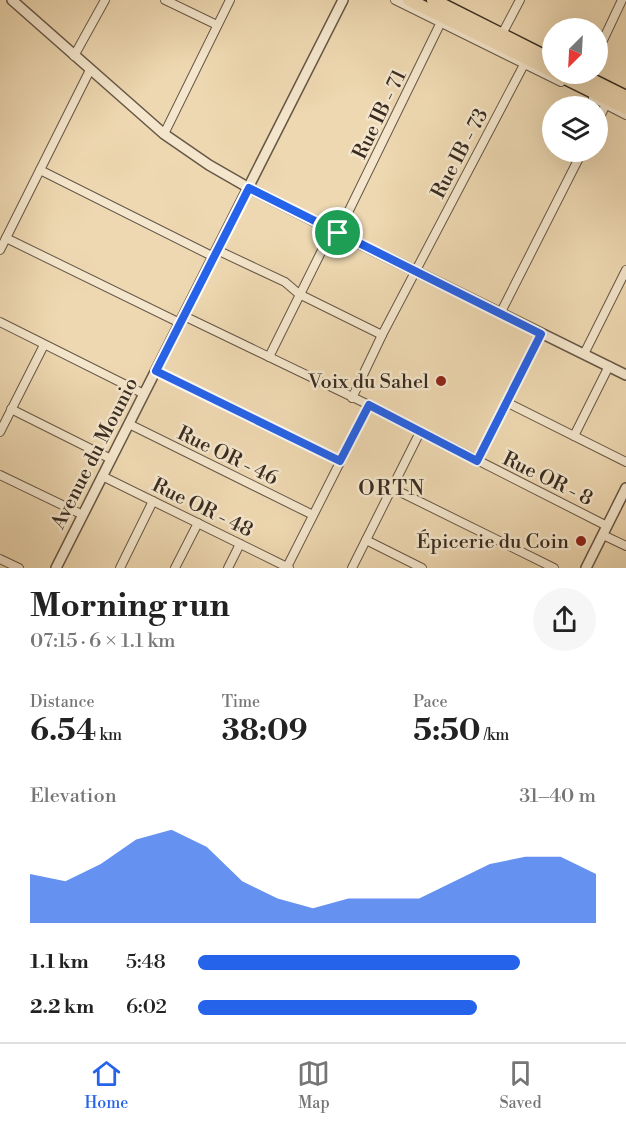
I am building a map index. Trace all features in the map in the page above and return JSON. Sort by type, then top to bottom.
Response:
[{"type":"main road","points":[[409,0],[542,65]]},
{"type":"main road","points":[[435,1],[444,16],[502,34],[527,57],[542,59]]},
{"type":"main road","points":[[578,84],[626,108]]},
{"type":"main road","points":[[594,84],[610,98],[626,97]]},
{"type":"street","points":[[12,0],[164,134],[209,165],[335,232],[626,375]]},
{"type":"street","points":[[74,56],[105,0]]},
{"type":"street","points":[[165,0],[218,25]]},
{"type":"street","points":[[164,134],[230,0]]},
{"type":"street","name":"Avenue du Mounio","points":[[56,568],[343,0]]},
{"type":"street","points":[[395,0],[444,16]]},
{"type":"street","points":[[502,34],[520,0]]},
{"type":"street","points":[[608,30],[622,0]]},
{"type":"street","name":"Rue IB - 71","points":[[269,357],[299,294],[335,232],[444,16]]},
{"type":"street","points":[[527,57],[610,98],[626,115]]},
{"type":"street","name":"Rue IB - 73","points":[[352,398],[382,335],[527,57]]},
{"type":"street","points":[[0,250],[90,70]]},
{"type":"street","points":[[608,102],[610,98]]},
{"type":"street","points":[[500,314],[577,162]]},
{"type":"street","points":[[40,170],[216,253],[289,284],[299,294],[382,335]]},
{"type":"street","name":"Rue OR - 8","points":[[6,238],[182,320],[269,357],[369,405],[605,530],[626,546]]},
{"type":"street","points":[[584,354],[626,270]]},
{"type":"street","points":[[0,322],[144,394]]},
{"type":"street","points":[[477,461],[541,334]]},
{"type":"street","points":[[0,432],[44,345]]},
{"type":"street","points":[[574,436],[609,366]]},
{"type":"street","points":[[156,371],[340,461]]},
{"type":"street","points":[[506,402],[626,462]]},
{"type":"street","points":[[285,567],[369,405]]},
{"type":"street","points":[[11,409],[111,459]]},
{"type":"street","name":"Rue OR - 46","points":[[129,424],[313,515]]},
{"type":"street","points":[[352,568],[420,432]]},
{"type":"street","points":[[0,475],[83,515]]},
{"type":"street","name":"Rue OR - 48","points":[[102,476],[285,567]]},
{"type":"street","points":[[392,488],[554,568]]},
{"type":"street","points":[[586,568],[626,488]]},
{"type":"street","points":[[120,568],[153,501]]},
{"type":"street","points":[[175,568],[198,523]]},
{"type":"street","points":[[366,540],[422,568]]},
{"type":"street","points":[[228,568],[240,544]]},
{"type":"street","points":[[0,559],[19,568]]},
{"type":"place","name":"Voix du Sahel","points":[[441,381]]},
{"type":"place","name":"Épicerie du Coin","points":[[581,541]]},
{"type":"district","name":"ORTN","points":[[392,488]]},
{"type":"route","points":[[249,188],[338,233],[541,334],[477,461],[369,405],[340,461],[156,371],[249,188]]}]
